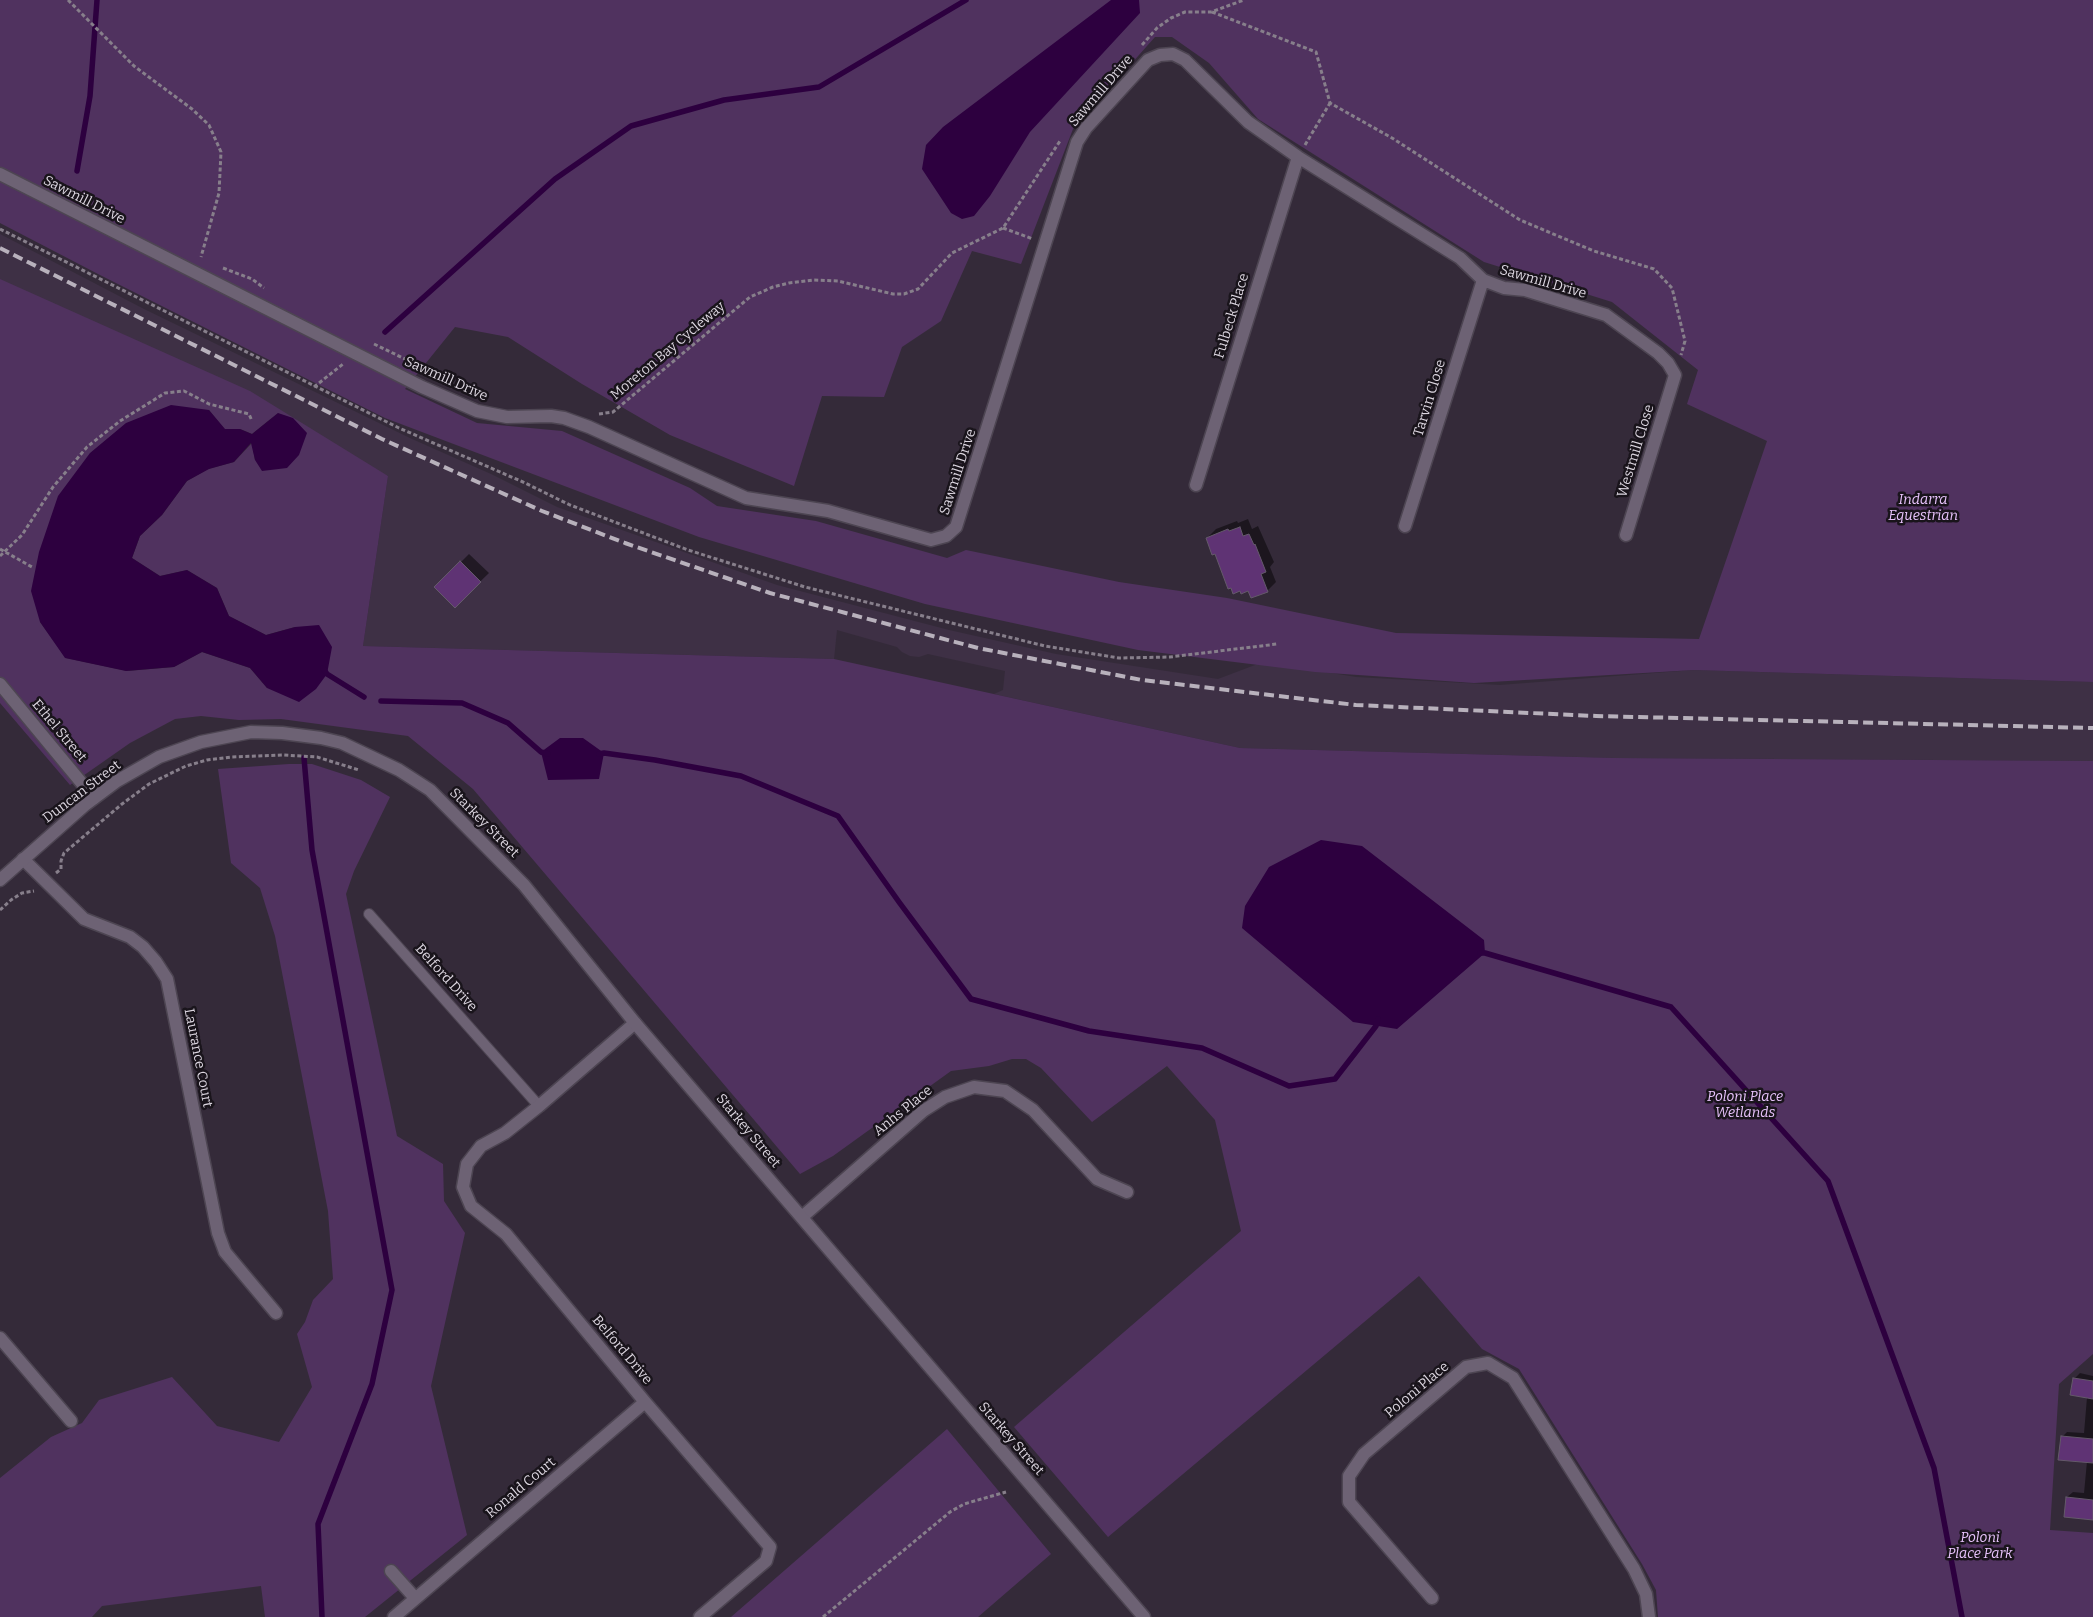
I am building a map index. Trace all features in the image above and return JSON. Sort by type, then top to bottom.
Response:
[{"type":"street","name":"Sawmill Drive","points":[[0,174],[422,387],[477,411],[507,417],[551,416],[564,418],[589,427],[746,498],[828,511],[931,540],[946,536],[956,527],[1078,142],[1086,128],[1148,60],[1160,55],[1173,54],[1185,60],[1248,122],[1298,157],[1460,258],[1483,280],[1504,288],[1525,290],[1606,316],[1658,352],[1668,363],[1675,375]]},
{"type":"street","name":"Fulbeck Place","points":[[1196,485],[1298,157]]},
{"type":"street","name":"Tarvin Close","points":[[1406,526],[1483,280]]},
{"type":"street","name":"Westmill Close","points":[[1626,535],[1675,375]]},
{"type":"street","name":"Ethel Street","points":[[0,684],[94,798]]},
{"type":"street","name":"Duncan Street","points":[[0,880],[94,798],[117,781],[159,757],[201,742],[251,732],[282,733]]},
{"type":"street","name":"Starkey Street","points":[[282,733],[342,743],[399,770],[430,790],[524,885],[635,1023],[1144,1617]]},
{"type":"street","name":"Laurance Court","points":[[24,859],[84,919],[130,937],[143,947],[167,979],[218,1233],[225,1252],[276,1313]]},
{"type":"street","name":"Belford Drive","points":[[635,1023],[540,1106],[505,1133],[481,1146],[468,1164],[463,1187],[471,1206],[506,1234],[645,1402],[770,1546],[766,1561],[700,1617]]},
{"type":"street","name":"Anhs Place","points":[[802,1217],[923,1111],[945,1097],[974,1087],[1004,1091],[1033,1110],[1097,1179],[1127,1192]]},
{"type":"street","points":[[0,1338],[71,1421]]},
{"type":"street","name":"Poloni Place","points":[[1432,1598],[1349,1502],[1349,1476],[1364,1454],[1466,1368],[1488,1363],[1513,1378],[1613,1536],[1646,1594],[1649,1617]]},
{"type":"street","name":"Ronald Court","points":[[394,1617],[645,1402]]},
{"type":"street","points":[[391,1571],[415,1598]]},
{"type":"lane","name":"Belford Drive","points":[[369,914],[540,1106]]},
{"type":"path","points":[[68,0],[134,66],[192,109],[209,125],[221,152],[219,192],[201,257]]},
{"type":"path","points":[[1139,49],[1157,28],[1171,18],[1185,12],[1211,12],[1244,0]]},
{"type":"path","points":[[1211,12],[1316,52],[1330,103],[1392,138],[1520,220],[1594,250],[1654,269],[1672,288],[1685,341],[1675,375]]},
{"type":"path","points":[[1298,157],[1330,103]]},
{"type":"path","points":[[1046,244],[1003,228],[1065,135]]},
{"type":"path","name":"Moreton Bay Cycleway","points":[[597,414],[612,412],[750,297],[773,287],[814,280],[838,281],[893,294],[912,292],[918,289],[952,253],[1003,228]]},
{"type":"path","points":[[0,229],[399,428],[523,482],[570,505],[688,550],[805,587],[1045,646],[1119,658],[1170,657],[1278,644]]},
{"type":"path","points":[[192,252],[207,260]]},
{"type":"path","points":[[222,267],[252,279],[270,292]]},
{"type":"path","points":[[369,341],[468,389]]},
{"type":"path","points":[[314,387],[357,353]]},
{"type":"path","points":[[0,556],[2,550],[22,535],[53,487],[87,447],[113,426],[165,394],[184,391],[209,404],[250,414],[252,421]]},
{"type":"path","points":[[2,550],[32,567]]},
{"type":"path","points":[[0,910],[10,900],[22,893],[36,890],[61,869],[64,853],[122,804],[149,784],[186,766],[231,756],[283,755],[317,757],[359,770]]},
{"type":"path","points":[[823,1617],[950,1512],[964,1504],[1006,1492]]},
{"type":"shaded area","points":[[1111,0],[1139,0],[1140,13],[1030,132],[990,196],[974,216],[962,219],[951,213],[922,169],[926,145],[943,127]]},
{"type":"shaded area","points":[[0,234],[144,309],[557,507],[777,585],[949,630],[1056,654],[1218,679],[1263,662],[1356,677],[1500,685],[1694,670],[2093,682],[2093,761],[1615,758],[1240,748],[994,694],[1003,690],[1005,671],[928,654],[919,657],[910,656],[897,647],[837,630],[834,659],[363,646],[388,476],[0,287]]},
{"type":"shaded area","points":[[171,405],[209,410],[225,429],[240,429],[252,434],[278,413],[293,418],[307,433],[299,455],[287,468],[262,471],[255,460],[251,443],[234,462],[209,469],[187,481],[162,515],[140,536],[132,558],[160,576],[187,570],[217,588],[229,616],[266,635],[295,627],[319,625],[332,647],[327,674],[316,689],[299,702],[267,688],[250,668],[202,652],[174,667],[126,671],[65,658],[40,622],[31,591],[39,552],[58,496],[90,453],[126,423]]},
{"type":"shaded area","points":[[560,738],[583,738],[604,753],[599,779],[548,780],[541,752]]},
{"type":"shaded area","points":[[1321,840],[1362,846],[1484,940],[1485,953],[1397,1029],[1353,1022],[1242,928],[1245,906],[1269,867]]},
{"type":"green space","name":"Indarra Equestrian","points":[[0,0],[2093,0],[2093,682],[1694,670],[1474,683],[1315,672],[1138,650],[925,604],[699,537],[385,418],[0,223]],"holes":[[[1155,37],[1172,37],[1209,63],[1258,119],[1484,262],[1612,302],[1698,370],[1687,404],[1767,441],[1699,639],[1396,633],[1227,598],[1119,582],[966,550],[947,558],[816,521],[717,506],[690,488],[562,431],[477,423],[405,389],[455,327],[508,337],[582,384],[670,435],[794,486],[822,396],[884,397],[902,347],[941,321],[972,251],[1021,264],[1073,129]]]},
{"type":"green space","name":"Poloni Place Wetlands","points":[[0,279],[250,391],[388,476],[363,646],[834,659],[1240,748],[1615,758],[2093,761],[2093,1354],[2059,1384],[2050,1530],[2093,1533],[2093,1617],[1658,1617],[1656,1590],[1642,1564],[1519,1369],[1482,1349],[1419,1276],[1108,1537],[1014,1427],[1241,1231],[1215,1120],[1167,1066],[1092,1122],[1041,1068],[1026,1059],[1012,1059],[989,1066],[951,1071],[833,1156],[800,1174],[473,789],[408,736],[281,719],[239,720],[201,716],[175,719],[130,743],[70,785],[0,703]],"holes":[[[209,410],[225,430],[240,429],[252,434],[278,413],[255,460],[252,443],[234,462],[208,469],[187,481],[162,515],[140,536],[132,558],[160,576],[187,570],[217,588],[229,616],[266,635],[295,627],[267,688],[250,668],[202,652],[174,667],[127,671],[66,658],[40,622]]]},
{"type":"green space","points":[[312,764],[361,780],[390,797],[354,871],[346,894],[397,1136],[443,1164],[444,1201],[465,1233],[431,1386],[467,1535],[365,1617],[265,1617],[261,1586],[102,1606],[92,1617],[0,1617],[0,1478],[51,1437],[82,1423],[99,1400],[172,1377],[217,1426],[279,1442],[312,1387],[297,1334],[305,1322],[313,1300],[333,1279],[328,1211],[275,936],[260,888],[231,863],[218,769]]},
{"type":"green space","points":[[947,1429],[1051,1554],[978,1617],[731,1617]]},
{"type":"building","points":[[1240,527],[1243,536],[1249,534],[1255,544],[1266,572],[1261,574],[1268,592],[1251,598],[1248,591],[1241,594],[1240,591],[1233,594],[1231,588],[1228,589],[1215,554],[1212,555],[1206,538],[1228,529],[1229,531]]},
{"type":"building","points":[[460,561],[481,582],[455,608],[434,587]]},
{"type":"building","points":[[2073,1378],[2093,1381],[2093,1399],[2070,1395]]},
{"type":"building","points":[[2061,1436],[2093,1439],[2093,1463],[2058,1460]]},
{"type":"building","points":[[2066,1497],[2093,1500],[2093,1520],[2064,1517]]},
{"type":"waterway","points":[[77,171],[90,96],[97,0]]},
{"type":"waterway","points":[[385,332],[555,179],[631,126],[724,100],[819,87],[966,0]]},
{"type":"waterway","points":[[323,668],[327,674],[364,697]]},
{"type":"waterway","points":[[381,701],[462,703],[508,723],[541,752],[548,754]]},
{"type":"waterway","points":[[599,754],[604,753],[655,760],[741,776],[838,816],[971,999],[1089,1031],[1202,1048],[1289,1086],[1335,1079],[1376,1026],[1378,1019]]},
{"type":"waterway","points":[[304,758],[312,850],[392,1290],[372,1384],[318,1524],[322,1617]]},
{"type":"waterway","points":[[1480,953],[1671,1007],[1828,1181],[1934,1468],[1962,1617]]},
{"type":"railway","points":[[0,248],[382,439],[542,511],[625,543],[770,593],[978,648],[1142,680],[1356,705],[1596,716],[2093,728]]},
{"type":"park label","name":"Poloni Place Park","points":[[1980,1546]]}]
